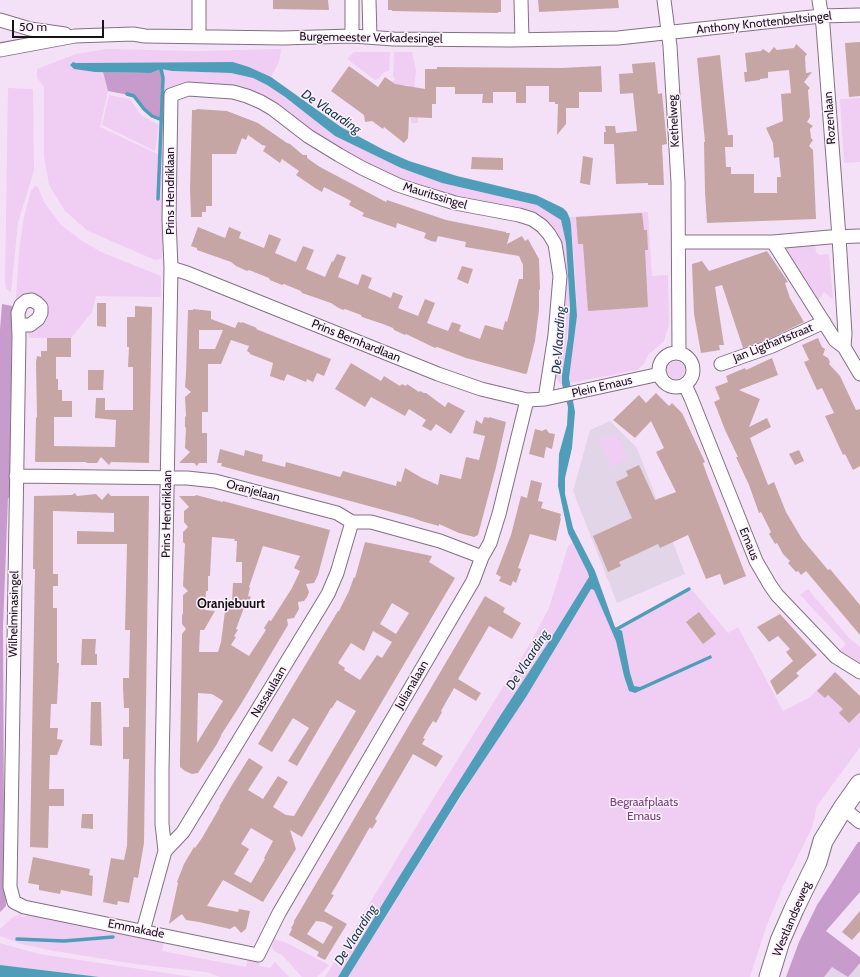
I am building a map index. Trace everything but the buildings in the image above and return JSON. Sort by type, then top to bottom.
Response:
[{"type":"main road","name":"Westlandseweg","points":[[769,977],[780,941],[794,909],[818,862],[831,847],[853,812],[860,784]]},
{"type":"street","points":[[199,0],[199,37]]},
{"type":"street","points":[[352,0],[352,36]]},
{"type":"street","points":[[369,0],[370,37]]},
{"type":"street","points":[[521,0],[522,40]]},
{"type":"street","name":"Kethelweg","points":[[664,0],[668,33],[678,182],[679,242]]},
{"type":"street","name":"Rozenlaan","points":[[820,1],[839,237],[845,334],[844,347]]},
{"type":"street","name":"Anthony Knottenbeltsingel","points":[[668,33],[821,16],[860,15]]},
{"type":"street","name":"Burgemeester Verkadesingel","points":[[0,20],[30,29],[75,36]]},
{"type":"street","name":"Burgemeester Verkadesingel","points":[[0,50],[75,36],[133,34],[145,36],[199,37],[283,38],[352,36],[394,39],[522,40],[618,38],[668,33]]},
{"type":"street","name":"Mauritssingel","points":[[171,95],[188,89],[233,92],[247,96],[272,109],[308,136],[339,155],[398,185],[455,203],[519,215],[542,226],[556,244],[560,276],[551,398]]},
{"type":"street","name":"Prins Hendriklaan","points":[[143,931],[165,851],[162,824],[162,785],[171,268],[169,219],[171,95]]},
{"type":"street","points":[[679,353],[679,242],[773,242],[860,236]]},
{"type":"street","points":[[773,242],[835,340],[844,347],[860,374]]},
{"type":"street","name":"Prins Bernhardlaan","points":[[171,268],[187,273],[438,374],[481,389],[527,400],[551,398]]},
{"type":"street","name":"Jan Ligthartstraat","points":[[721,364],[772,346],[826,324],[844,321]]},
{"type":"street","name":"Wilhelminasingel","points":[[14,902],[10,887],[18,325]]},
{"type":"street","points":[[679,353],[689,358],[693,368],[691,378],[685,385],[669,385],[665,383],[660,374],[660,366],[664,358],[671,354],[679,353]]},
{"type":"street","name":"Plein Emaus","points":[[551,398],[660,374]]},
{"type":"street","name":"Emaus","points":[[685,385],[756,561],[770,585],[777,595],[836,657],[860,672]]},
{"type":"street","name":"Julianalaan","points":[[258,954],[279,913],[473,581],[482,557],[490,543],[499,514],[527,400]]},
{"type":"street","name":"Oranjelaan","points":[[16,476],[204,479],[337,513],[352,522],[371,522],[440,541],[482,557]]},
{"type":"street","name":"Nassaulaan","points":[[165,851],[183,832],[322,604],[337,573],[352,522]]},
{"type":"street","name":"Emmakade","points":[[14,902],[24,907],[258,954]]},
{"type":"shaded area","points":[[161,69],[163,78],[162,120],[152,116],[144,109],[134,96],[108,91],[103,72],[151,73]]},
{"type":"shaded area","points":[[2,304],[12,306],[10,458],[13,458],[12,498],[8,498],[3,627],[6,906],[0,912],[0,330]]},
{"type":"shaded area","points":[[610,421],[637,448],[685,574],[617,603],[573,491],[590,430]]},
{"type":"shaded area","points":[[858,842],[860,842],[860,892],[826,931],[860,957],[860,963],[848,977],[832,967],[824,977],[786,977],[799,942],[817,905]]},
{"type":"shaded area","points":[[860,961],[860,977],[821,977],[832,965]]},
{"type":"green space","points":[[107,49],[196,51],[281,49],[279,62],[271,77],[249,67],[233,62],[71,63],[95,72],[103,72],[108,91],[100,127],[160,155],[163,78],[161,69],[172,71],[231,73],[253,78],[267,85],[335,136],[401,168],[442,183],[537,205],[559,218],[561,220],[566,243],[570,308],[562,384],[559,383],[555,375],[558,338],[552,232],[479,205],[391,178],[248,93],[168,96],[162,259],[155,260],[88,231],[65,211],[49,185],[44,156],[44,87],[37,78],[37,69],[76,54]]},
{"type":"green space","points":[[354,52],[390,52],[389,71],[384,72],[375,80],[347,59]]},
{"type":"green space","points":[[394,52],[412,52],[416,70],[414,90],[418,106],[418,123],[411,123],[409,85],[390,85],[395,79],[393,77]]},
{"type":"green space","points":[[8,88],[33,89],[34,170],[18,223],[11,293],[6,288],[5,281]]},
{"type":"green space","points":[[109,95],[130,99],[141,115],[159,125],[155,151],[102,125]]},
{"type":"green space","points":[[860,98],[860,162],[844,163],[840,99]]},
{"type":"green space","points":[[35,186],[38,187],[44,202],[61,225],[81,240],[101,252],[161,276],[161,297],[96,296],[92,312],[71,338],[29,338],[28,329],[42,321],[48,310],[44,300],[35,294],[18,302],[16,298],[19,250],[24,217],[31,191]]},
{"type":"green space","points":[[648,212],[652,276],[668,275],[669,325],[664,341],[648,355],[644,364],[637,370],[570,383],[569,374],[577,316],[570,217]]},
{"type":"green space","points":[[815,244],[816,252],[818,254],[829,254],[833,299],[824,292],[817,302],[786,251],[788,247]]},
{"type":"green space","points":[[676,361],[682,364],[685,370],[682,376],[676,379],[670,376],[667,370],[670,364]]},
{"type":"green space","points":[[616,433],[628,459],[611,467],[599,440]]},
{"type":"green space","points":[[573,542],[588,573],[588,579],[500,716],[338,977],[325,977],[433,799],[530,644],[549,608],[568,546]]},
{"type":"green space","name":"Begraafplaats Emaus","points":[[591,589],[594,590],[615,630],[689,589],[693,591],[728,633],[738,627],[783,711],[809,698],[835,672],[860,696],[860,747],[817,806],[812,828],[784,884],[766,927],[750,977],[348,977]]},
{"type":"green space","points":[[808,589],[849,638],[860,647],[860,666],[854,664],[839,651],[846,644],[800,595]]},
{"type":"green space","points":[[27,912],[164,939],[162,951],[246,967],[248,957],[260,959],[259,966],[270,968],[275,962],[289,977],[220,977],[206,972],[135,964],[54,951],[21,944],[0,936],[0,929],[13,917],[21,914],[21,917],[25,917]]},
{"type":"green space","points":[[274,939],[285,942],[329,965],[317,977],[302,977],[282,955],[274,951],[272,947]]},
{"type":"green space","points":[[0,943],[39,954],[193,977],[99,977],[0,965]]},
{"type":"water","points":[[73,62],[233,62],[249,67],[271,77],[341,127],[384,150],[409,161],[457,176],[536,195],[563,208],[567,212],[571,225],[577,316],[569,378],[575,412],[572,448],[565,478],[565,494],[573,528],[595,571],[615,627],[622,631],[634,686],[640,687],[711,655],[712,658],[635,693],[629,691],[616,641],[594,590],[591,589],[526,697],[461,795],[348,977],[338,977],[500,716],[589,577],[568,533],[558,486],[559,454],[567,425],[568,407],[562,384],[562,375],[568,338],[570,308],[566,243],[561,220],[537,205],[442,183],[401,168],[335,136],[285,97],[253,78],[231,73],[172,71],[161,69],[151,73],[95,72],[74,69],[70,65]]},
{"type":"water","points":[[0,965],[83,975],[99,977],[0,977]]},
{"type":"waterway","points":[[158,199],[163,78],[161,69]]},
{"type":"waterway","points":[[127,94],[134,96],[144,109],[152,116],[162,120]]},
{"type":"waterway","points":[[615,630],[689,589]]},
{"type":"waterway","points":[[17,939],[64,941],[113,937]]},
{"type":"district","name":"Oranjebuurt","points":[[231,604]]},
{"type":"water label","name":"De Vlaarding","points":[[331,112]]},
{"type":"water label","name":"De Vlaarding","points":[[559,340]]},
{"type":"water label","name":"De Vlaarding","points":[[528,660]]},
{"type":"water label","name":"De Vlaarding","points":[[356,935]]}]
